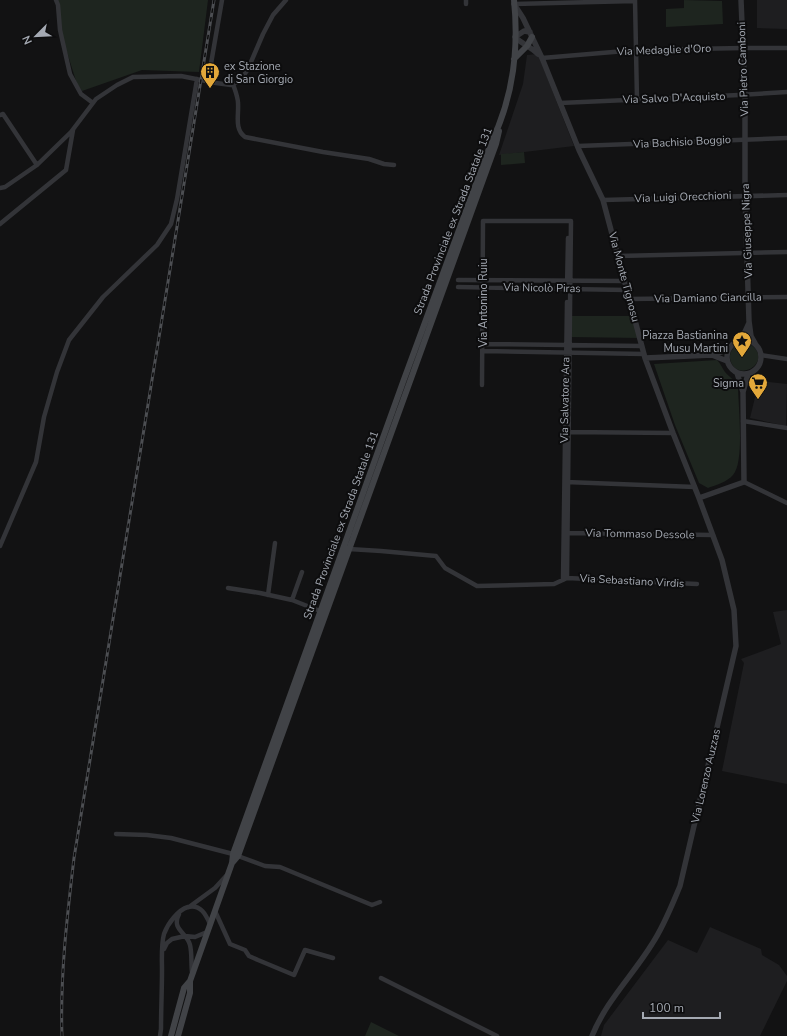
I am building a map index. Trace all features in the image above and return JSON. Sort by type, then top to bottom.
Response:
[{"type":"main road","points":[[500,124],[505,109],[514,59],[514,2]]},
{"type":"main road","points":[[514,59],[528,46],[531,34]]},
{"type":"main road","name":"Strada Provinciale ex Strada Statale 131","points":[[178,1036],[190,992],[190,981],[192,974],[349,549],[496,144],[500,124]]},
{"type":"main road","name":"Strada Provinciale ex Strada Statale 131","points":[[236,855],[320,612],[491,143],[500,124]]},
{"type":"main road","name":"Strada Provinciale ex Strada Statale 131","points":[[171,1036],[184,988],[190,981]]},
{"type":"street","points":[[56,0],[58,5],[60,30],[70,74],[81,94],[93,103]]},
{"type":"street","points":[[208,81],[222,0]]},
{"type":"street","points":[[0,188],[5,187],[37,165],[73,130],[96,99],[133,77],[181,76],[216,84],[231,85],[240,80],[248,69],[273,15],[286,0]]},
{"type":"street","points":[[514,2],[635,0],[637,100]]},
{"type":"street","name":"Via Pietro Camboni","points":[[741,0],[745,139]]},
{"type":"street","name":"Via Monte Tignosu","points":[[514,2],[542,58],[578,146],[603,200],[645,356],[699,498]]},
{"type":"street","points":[[515,37],[524,31],[531,34]]},
{"type":"street","name":"Via Monte Tignosu","points":[[515,37],[521,43],[534,50],[542,58]]},
{"type":"street","name":"Via Medaglie d'Oro","points":[[542,58],[637,50],[787,48]]},
{"type":"street","points":[[0,546],[36,462],[44,417],[57,372],[69,340],[103,297],[157,245],[171,224],[177,199],[197,79]]},
{"type":"street","points":[[233,84],[238,102],[238,128],[240,134],[244,138],[368,159],[384,164],[394,165]]},
{"type":"street","name":"Via Salvo D'Acquisto","points":[[560,103],[787,92]]},
{"type":"street","points":[[0,115],[3,114],[37,165]]},
{"type":"street","points":[[0,224],[66,170],[73,130]]},
{"type":"street","name":"Via Bachisio Boggio","points":[[578,146],[787,138]]},
{"type":"street","name":"Via Giuseppe Nigra","points":[[745,139],[745,196],[748,253],[749,323],[751,336],[755,344]]},
{"type":"street","name":"Via Luigi Orecchioni","points":[[603,200],[787,195]]},
{"type":"street","name":"Via Salvatore Ara","points":[[483,221],[570,221],[565,579]]},
{"type":"street","name":"Via Antonino Ruiu","points":[[482,386],[483,221]]},
{"type":"street","points":[[618,256],[787,252]]},
{"type":"street","name":"Via Nicolò Piras","points":[[458,280],[624,281]]},
{"type":"street","name":"Via Nicolò Piras","points":[[458,287],[627,290]]},
{"type":"street","name":"Via Damiano Ciancilla","points":[[629,299],[787,297]]},
{"type":"street","points":[[744,482],[743,392],[737,373],[729,366],[727,361],[728,350],[731,345],[739,340],[744,334],[749,323]]},
{"type":"street","points":[[737,373],[748,374],[753,372],[759,365],[761,355],[755,344],[747,340],[739,340]]},
{"type":"street","points":[[483,344],[642,346]]},
{"type":"street","points":[[483,351],[568,352],[645,356],[712,355],[728,350]]},
{"type":"street","points":[[712,355],[727,361]]},
{"type":"street","points":[[761,355],[787,359]]},
{"type":"street","points":[[743,392],[748,374]]},
{"type":"street","points":[[744,421],[787,428]]},
{"type":"street","points":[[567,432],[673,433]]},
{"type":"street","points":[[566,482],[695,487]]},
{"type":"street","name":"Via Salvatore Ara","points":[[565,579],[567,533],[566,482]]},
{"type":"street","points":[[699,498],[744,482],[787,503]]},
{"type":"street","name":"Via Lorenzo Auzzas","points":[[592,1036],[606,1010],[652,944],[680,886],[736,646],[734,610],[722,560],[699,498]]},
{"type":"street","name":"Via Tommaso Dessole","points":[[567,533],[713,535]]},
{"type":"street","points":[[268,595],[275,542]]},
{"type":"street","name":"Via Sebastiano Virdis","points":[[349,549],[381,550],[436,556],[445,568],[477,586],[554,584],[565,579],[697,584]]},
{"type":"street","points":[[292,600],[302,572]]},
{"type":"street","points":[[228,588],[292,600],[320,612]]},
{"type":"street","points":[[116,834],[147,835],[171,838],[236,855],[265,866],[280,867],[372,905],[380,902]]},
{"type":"street","points":[[160,1036],[162,952],[164,934],[171,921],[180,912],[215,888],[229,873]]},
{"type":"street","points":[[189,907],[196,907],[201,910],[205,914],[210,924]]},
{"type":"street","points":[[215,911],[230,944],[245,950],[249,956],[294,975],[305,950],[333,958]]},
{"type":"street","points":[[180,912],[177,919],[177,925],[190,946],[192,974]]},
{"type":"street","points":[[162,952],[172,939],[185,936],[195,937],[207,932]]},
{"type":"street","points":[[381,978],[497,1036]]},
{"type":"shaded area","points":[[57,0],[208,0],[199,72],[142,70],[82,91],[77,84],[60,30]]},
{"type":"shaded area","points":[[684,0],[722,1],[723,24],[666,27],[666,9],[684,8]]},
{"type":"shaded area","points":[[757,0],[787,0],[787,29],[757,28]]},
{"type":"shaded area","points":[[538,54],[574,146],[499,155],[523,84],[527,55]]},
{"type":"shaded area","points":[[524,152],[525,163],[501,165],[501,154]]},
{"type":"shaded area","points":[[570,316],[634,316],[640,338],[570,337]]},
{"type":"shaded area","points":[[742,343],[742,347],[747,347],[748,343],[756,349],[758,356],[757,362],[753,367],[748,370],[741,371],[735,368],[730,357],[733,349]]},
{"type":"shaded area","points":[[717,360],[725,372],[738,385],[740,446],[737,468],[733,475],[725,481],[708,488],[699,483],[675,425],[654,364]]},
{"type":"shaded area","points":[[759,381],[787,384],[786,426],[750,418]]},
{"type":"shaded area","points":[[787,610],[787,784],[722,771],[744,663],[741,659],[781,644],[773,612]]},
{"type":"shaded area","points":[[710,927],[761,949],[762,955],[779,965],[787,976],[787,981],[760,1036],[601,1036],[604,1025],[668,940],[697,953]]},
{"type":"shaded area","points":[[371,1022],[399,1036],[365,1036]]},
{"type":"railway","points":[[62,1036],[63,969],[74,858],[214,0]]},
{"type":"place","name":"ex Stazione di San Giorgio","points":[[210,89]]},
{"type":"place","name":"Piazza Bastianina Musu Martini","points":[[742,358]]},
{"type":"place","name":"Sigma","points":[[758,400]]}]
